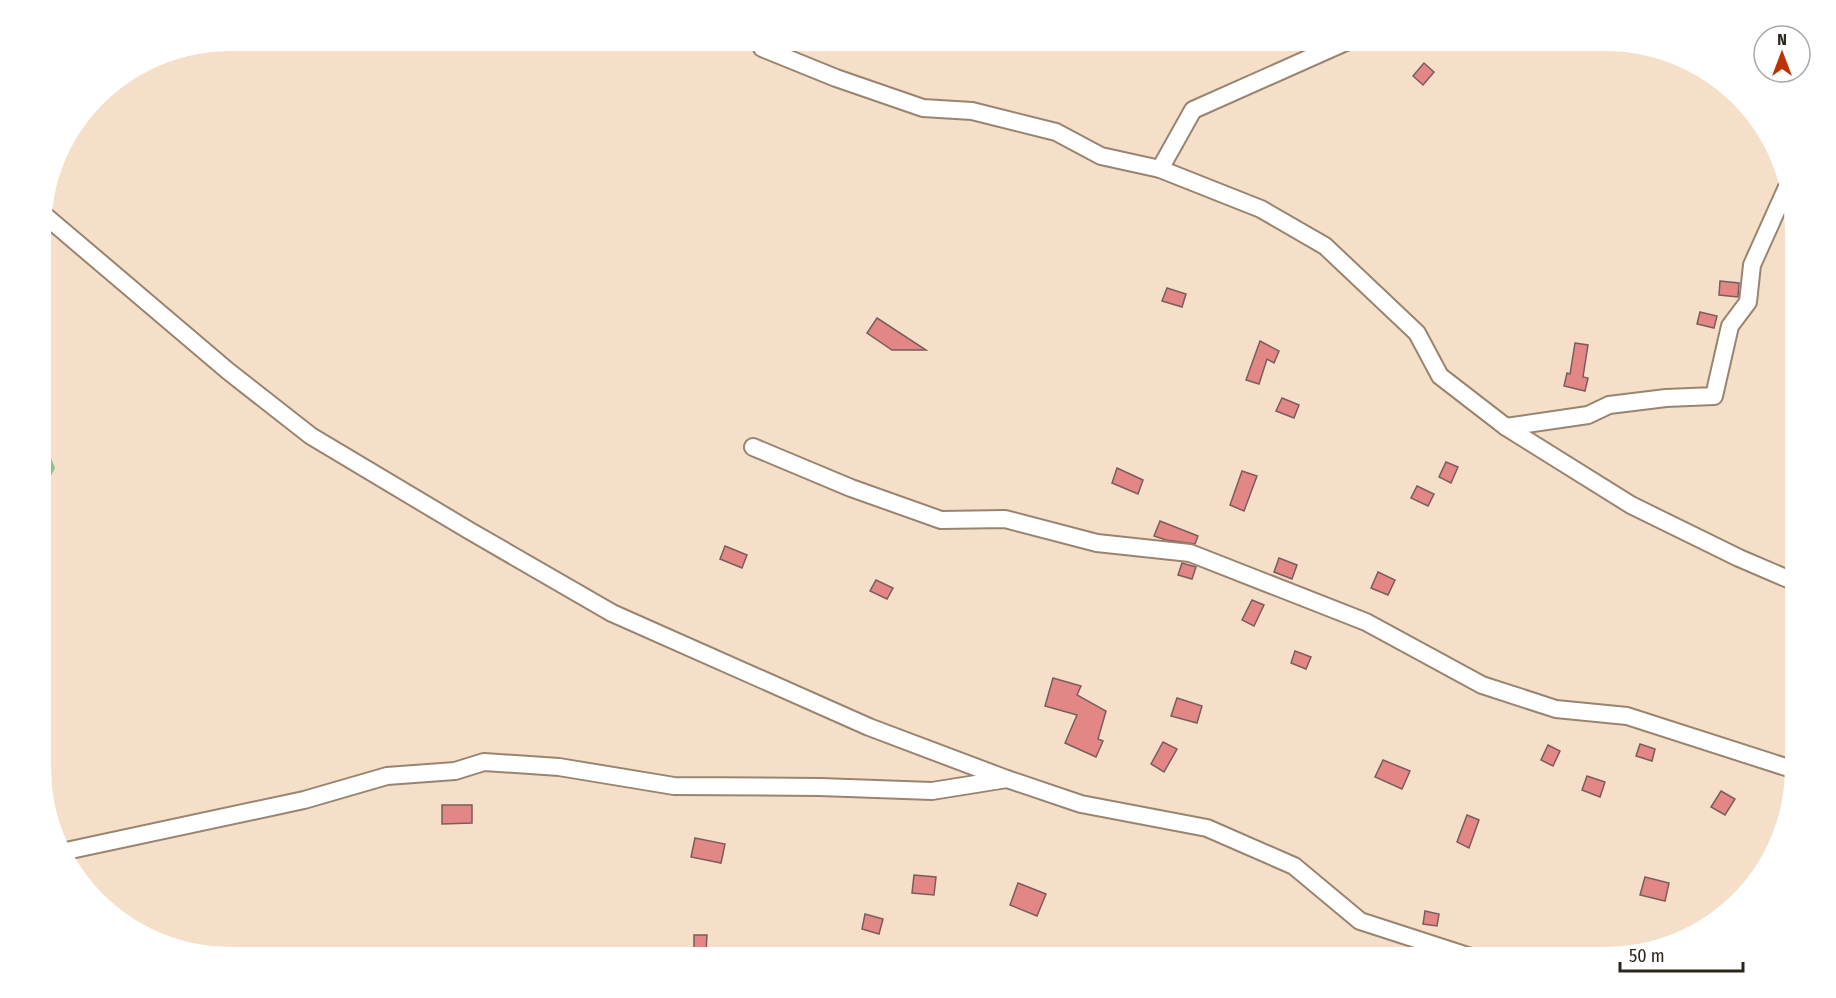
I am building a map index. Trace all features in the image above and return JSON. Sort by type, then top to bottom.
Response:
[{"type":"street","points":[[769,51],[836,78],[923,108],[972,111],[1056,132],[1101,156],[1160,169],[1261,209],[1325,246],[1417,333],[1440,375],[1506,427],[1631,505],[1739,558],[1785,578]]},
{"type":"street","points":[[1160,169],[1194,110],[1324,51]]},
{"type":"street","points":[[1506,427],[1588,415],[1609,405],[1666,398],[1714,396],[1730,326],[1748,302],[1752,266],[1782,199]]},
{"type":"street","points":[[51,221],[228,371],[311,436],[612,613],[869,727],[1007,779],[1082,804],[1207,828],[1294,866],[1360,921],[1440,947]]},
{"type":"street","points":[[753,447],[851,488],[940,520],[1005,519],[1098,543],[1190,553],[1366,622],[1482,685],[1556,709],[1627,716],[1785,767]]},
{"type":"street","points":[[72,850],[304,800],[387,776],[455,771],[484,762],[559,767],[674,786],[932,791],[1007,779]]},
{"type":"green space","points":[[51,458],[55,468],[51,476]]},
{"type":"building","points":[[1424,63],[1434,72],[1423,85],[1413,76]]},
{"type":"building","points":[[1720,281],[1739,283],[1738,297],[1719,295]]},
{"type":"building","points":[[1167,288],[1186,294],[1182,307],[1162,301]]},
{"type":"building","points":[[1700,312],[1717,316],[1714,328],[1697,324]]},
{"type":"building","points":[[877,318],[926,350],[892,350],[867,333]]},
{"type":"building","points":[[1260,341],[1279,351],[1274,363],[1267,359],[1259,384],[1246,380]]},
{"type":"building","points":[[1575,343],[1588,345],[1583,377],[1588,378],[1585,391],[1564,386],[1567,373],[1570,374]]},
{"type":"building","points":[[1282,398],[1299,405],[1294,418],[1276,411]]},
{"type":"building","points":[[1446,462],[1458,467],[1451,483],[1439,477]]},
{"type":"building","points":[[1117,468],[1143,480],[1138,494],[1112,483]]},
{"type":"building","points":[[1242,471],[1257,476],[1244,511],[1230,505]]},
{"type":"building","points":[[1417,486],[1434,494],[1428,506],[1411,498]]},
{"type":"building","points":[[1160,521],[1198,536],[1195,544],[1154,536]]},
{"type":"building","points":[[725,546],[747,555],[742,568],[720,559]]},
{"type":"building","points":[[1279,558],[1297,565],[1292,579],[1274,572]]},
{"type":"building","points":[[1182,563],[1196,567],[1192,579],[1178,575]]},
{"type":"building","points":[[1378,572],[1395,580],[1388,595],[1371,588]]},
{"type":"building","points":[[876,580],[893,588],[887,599],[870,591]]},
{"type":"building","points":[[1252,600],[1264,605],[1254,626],[1242,620]]},
{"type":"building","points":[[1295,651],[1311,657],[1306,669],[1291,663]]},
{"type":"building","points":[[1053,678],[1081,686],[1077,695],[1106,711],[1098,739],[1103,741],[1096,757],[1065,743],[1077,715],[1045,706]]},
{"type":"building","points":[[1177,698],[1202,706],[1197,723],[1171,716]]},
{"type":"building","points":[[1163,742],[1177,749],[1164,772],[1151,764]]},
{"type":"building","points":[[1640,744],[1655,749],[1652,761],[1636,756]]},
{"type":"building","points":[[1548,745],[1560,751],[1553,766],[1541,760]]},
{"type":"building","points":[[1383,760],[1410,771],[1402,789],[1375,777]]},
{"type":"building","points":[[1587,776],[1605,782],[1600,797],[1582,790]]},
{"type":"building","points":[[1721,791],[1735,799],[1725,815],[1711,807]]},
{"type":"building","points":[[442,805],[472,805],[472,823],[442,824]]},
{"type":"building","points":[[1467,815],[1479,820],[1469,848],[1457,842]]},
{"type":"building","points":[[695,838],[725,844],[721,863],[691,857]]},
{"type":"building","points":[[914,875],[936,877],[934,895],[912,893]]},
{"type":"building","points":[[1645,877],[1669,883],[1665,901],[1640,895]]},
{"type":"building","points":[[1018,883],[1046,894],[1037,916],[1010,905]]},
{"type":"building","points":[[1425,911],[1439,914],[1437,926],[1423,924]]},
{"type":"building","points":[[865,914],[883,919],[879,934],[862,929]]},
{"type":"building","points":[[694,935],[707,935],[706,947],[694,947]]}]
